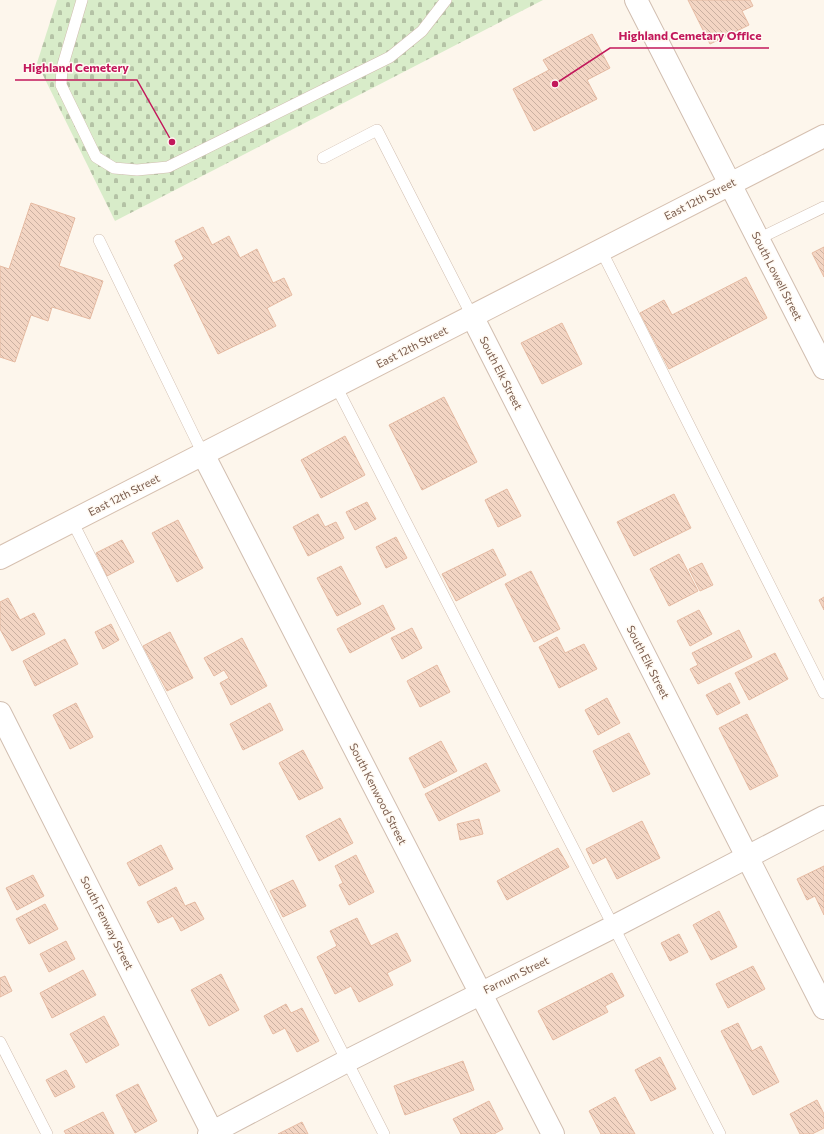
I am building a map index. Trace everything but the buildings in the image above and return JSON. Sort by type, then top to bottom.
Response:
[{"type":"street","name":"South Lowell Street","points":[[636,0],[824,368]]},
{"type":"street","name":"East 12th Street","points":[[0,558],[824,136]]},
{"type":"street","name":"South Elk Street","points":[[472,316],[824,1008]]},
{"type":"street","name":"South Kenwood Street","points":[[203,454],[553,1134]]},
{"type":"street","name":"South Fenway Street","points":[[0,713],[212,1134]]},
{"type":"street","name":"Farnum Street","points":[[212,1134],[347,1061],[481,992],[613,927],[824,817]]},
{"type":"lane","points":[[82,0],[62,68],[61,85],[96,157],[114,168],[136,170],[168,167],[390,57],[422,31],[446,0]]},
{"type":"lane","points":[[323,158],[377,130],[472,316]]},
{"type":"lane","points":[[758,239],[824,207]]},
{"type":"lane","points":[[99,240],[203,454]]},
{"type":"lane","points":[[601,250],[824,693]]},
{"type":"lane","points":[[336,386],[720,1134]]},
{"type":"lane","points":[[72,521],[384,1134]]},
{"type":"lane","points":[[0,1042],[48,1134]]},
{"type":"green space","points":[[57,0],[543,0],[115,221],[37,63]]},
{"type":"place","name":"Highland Cemetary Office","points":[[555,84]]},
{"type":"place","name":"Highland Cemetery","points":[[172,142]]}]
